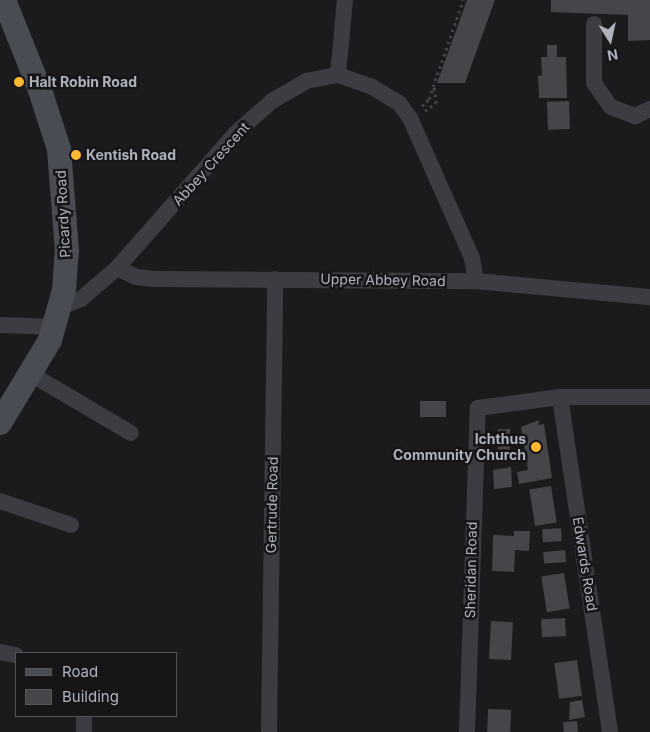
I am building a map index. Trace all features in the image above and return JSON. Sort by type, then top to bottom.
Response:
[{"type":"main road","name":"Picardy Road","points":[[0,423],[30,373],[57,318],[67,251],[59,149],[40,90],[4,0]]},
{"type":"street","points":[[345,0],[338,75],[372,87],[399,103],[410,118],[472,258],[476,281]]},
{"type":"street","points":[[594,24],[594,83],[611,107],[635,116],[650,109]]},
{"type":"street","name":"Abbey Crescent","points":[[57,318],[118,268],[236,133],[272,101],[306,81],[338,75]]},
{"type":"street","name":"Upper Abbey Road","points":[[118,268],[136,277],[154,279],[476,281],[650,297]]},
{"type":"street","name":"Gertrude Road","points":[[269,732],[275,279]]},
{"type":"street","points":[[0,325],[57,318]]},
{"type":"street","points":[[30,373],[131,433]]},
{"type":"street","points":[[560,397],[650,397]]},
{"type":"street","name":"Sheridan Road","points":[[467,732],[478,408],[560,397]]},
{"type":"street","name":"Edwards Road","points":[[560,397],[610,732]]},
{"type":"street","points":[[0,502],[71,525]]},
{"type":"street","points":[[0,652],[15,655]]},
{"type":"street","points":[[84,717],[84,732]]},
{"type":"path","points":[[420,108],[429,99],[463,0]]},
{"type":"path","points":[[430,109],[436,103],[433,83]]},
{"type":"building","points":[[467,0],[495,0],[465,83],[437,83]]},
{"type":"building","points":[[551,0],[650,0],[650,40],[628,41],[628,15],[551,12]]},
{"type":"building","points":[[547,45],[557,45],[557,57],[566,57],[567,98],[539,98],[538,76],[542,75],[541,57],[547,57]]},
{"type":"building","points":[[569,101],[570,129],[548,130],[547,102]]},
{"type":"building","points":[[420,401],[446,401],[446,417],[420,417]]},
{"type":"building","name":"Ichthus Community Church","points":[[539,420],[538,425],[544,424],[552,478],[519,484],[517,472],[528,470],[521,427]]},
{"type":"building","points":[[498,429],[510,429],[510,456],[498,456]]},
{"type":"building","points":[[511,467],[512,487],[494,489],[493,470]]},
{"type":"building","points":[[551,486],[557,523],[535,526],[529,489]]},
{"type":"building","points":[[561,528],[562,541],[543,542],[542,529]]},
{"type":"building","points":[[514,531],[530,531],[529,551],[515,550],[514,572],[492,571],[493,535],[514,536]]},
{"type":"building","points":[[565,550],[566,562],[544,564],[543,552]]},
{"type":"building","points":[[564,573],[570,609],[547,612],[541,577]]},
{"type":"building","points":[[565,618],[566,636],[542,637],[541,619]]},
{"type":"building","points":[[491,621],[513,622],[511,660],[489,659]]},
{"type":"building","points":[[577,660],[582,696],[559,699],[554,663]]},
{"type":"building","points":[[582,700],[585,717],[569,720],[570,702]]},
{"type":"building","points":[[488,709],[511,710],[510,732],[487,732]]},
{"type":"building","points":[[577,721],[578,732],[564,732],[563,722]]},
{"type":"place","name":"Halt Robin Road","points":[[19,82]]},
{"type":"place","name":"Kentish Road","points":[[76,155]]},
{"type":"place","name":"Ichthus Community Church","points":[[536,447]]}]
